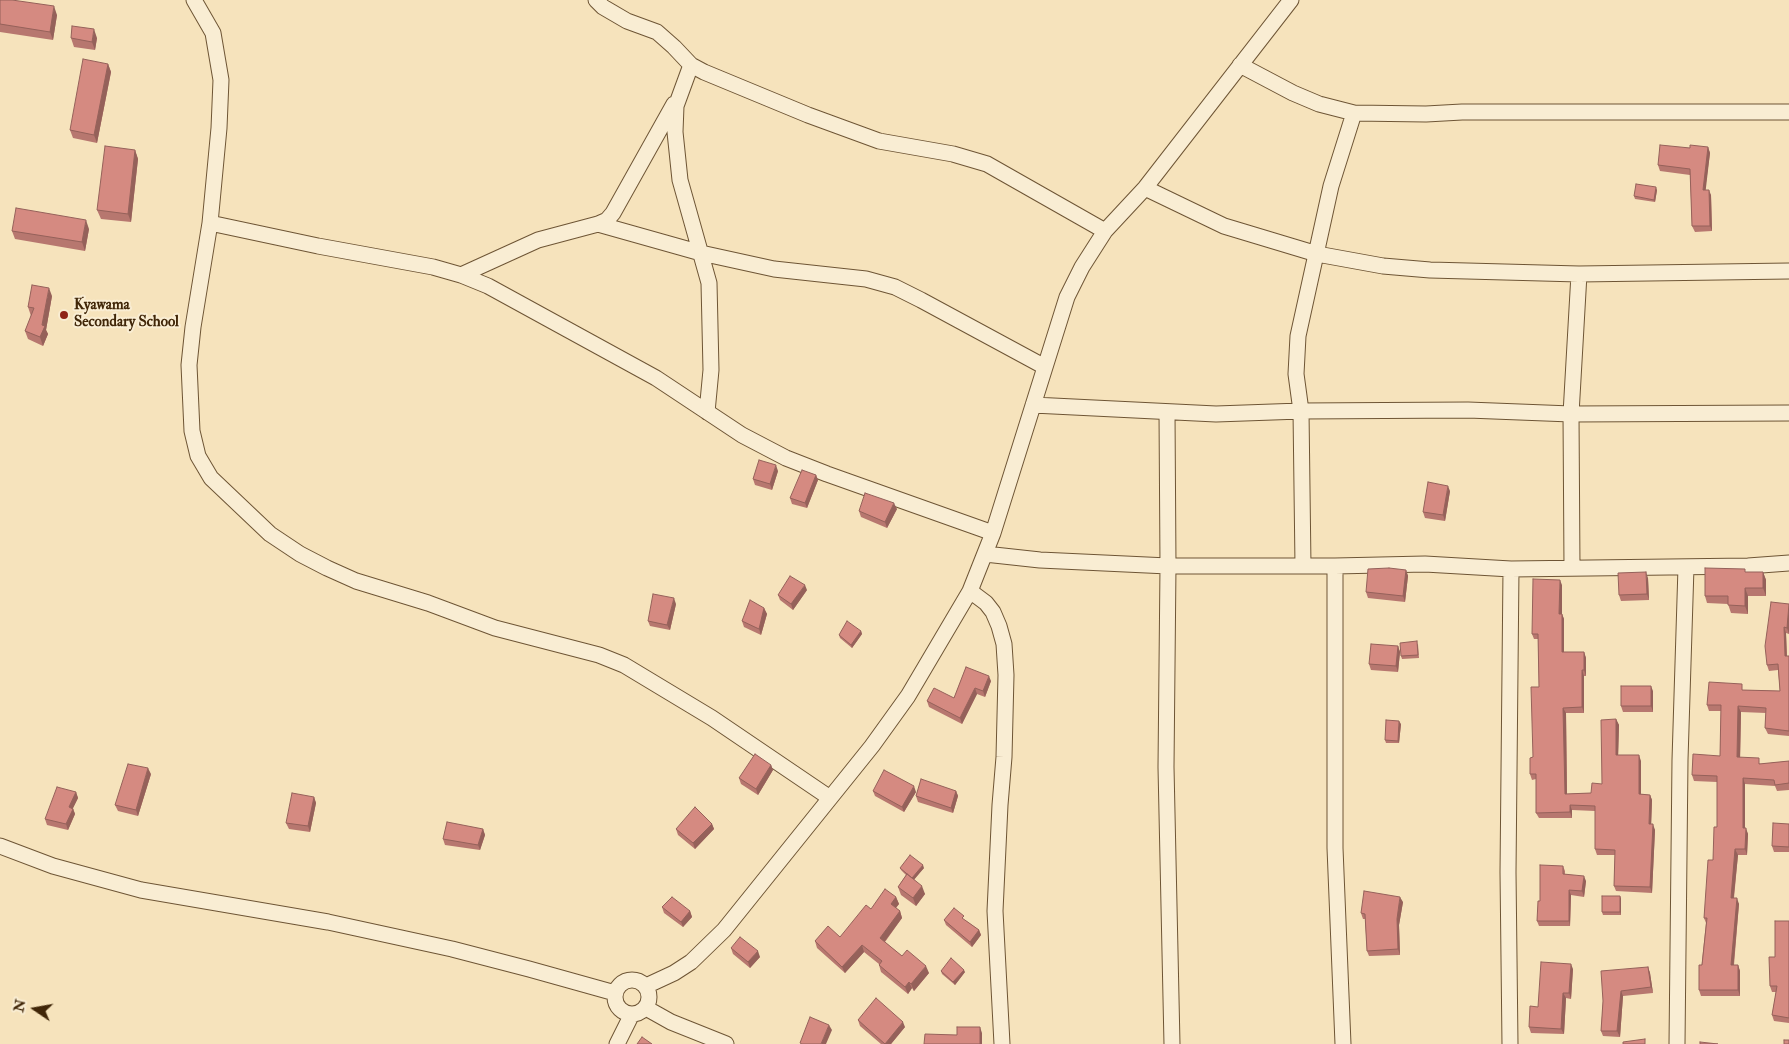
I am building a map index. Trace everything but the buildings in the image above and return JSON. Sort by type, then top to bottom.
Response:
[{"type":"street","points":[[194,0],[213,33],[221,80],[219,128],[210,223],[193,327],[189,366],[192,431],[198,456],[211,478],[270,534],[300,554],[356,581],[428,603],[495,628],[599,655],[624,665],[712,718],[830,798]]},
{"type":"street","points":[[596,0],[603,7],[635,25],[651,28],[674,46],[691,65],[704,72],[799,112],[879,141],[953,154],[987,164],[1105,231]]},
{"type":"street","points":[[646,986],[674,973],[691,962],[724,930],[872,746],[908,696],[970,591],[993,533],[1068,297],[1082,267],[1105,231],[1145,188],[1291,0]]},
{"type":"street","points":[[461,275],[538,240],[607,220],[613,213],[679,94],[691,65]]},
{"type":"street","points":[[1240,65],[1293,94],[1320,104],[1354,113],[1789,112]]},
{"type":"street","points":[[679,94],[674,119],[680,180],[709,283],[711,370],[707,412]]},
{"type":"street","points":[[1304,566],[1301,411],[1296,374],[1298,336],[1331,186],[1354,113]]},
{"type":"street","points":[[1145,188],[1224,226],[1317,254],[1383,266],[1430,270],[1579,274],[1789,271]]},
{"type":"street","points":[[210,223],[318,246],[433,267],[461,275],[488,286],[656,378],[742,435],[786,458],[993,533]]},
{"type":"street","points":[[598,224],[701,253],[774,269],[866,279],[895,287],[1045,367]]},
{"type":"street","points":[[1572,568],[1571,414],[1579,274]]},
{"type":"street","points":[[1033,405],[1216,414],[1301,411],[1468,410],[1571,414],[1789,414]]},
{"type":"street","points":[[1167,412],[1166,766],[1172,1044]]},
{"type":"street","points":[[985,554],[1040,560],[1168,566],[1425,564],[1511,569],[1748,566],[1789,563]]},
{"type":"street","points":[[1335,566],[1335,848],[1343,1044]]},
{"type":"street","points":[[1677,1044],[1680,760],[1686,567]]},
{"type":"street","points":[[1510,1044],[1508,872],[1511,569]]},
{"type":"street","points":[[970,591],[986,603],[993,612],[1004,644],[1006,676],[1004,757],[995,911],[1002,1044]]},
{"type":"street","points":[[0,846],[53,866],[141,890],[347,926],[530,968],[615,993]]},
{"type":"street","points":[[617,1044],[639,1011],[649,1001],[649,993],[646,986],[640,981],[632,979],[624,981],[618,986],[615,993],[615,1001],[618,1008],[624,1013],[639,1011],[726,1044]]},
{"type":"place","name":"Kyawama Secondary School","points":[[64,315]]}]
